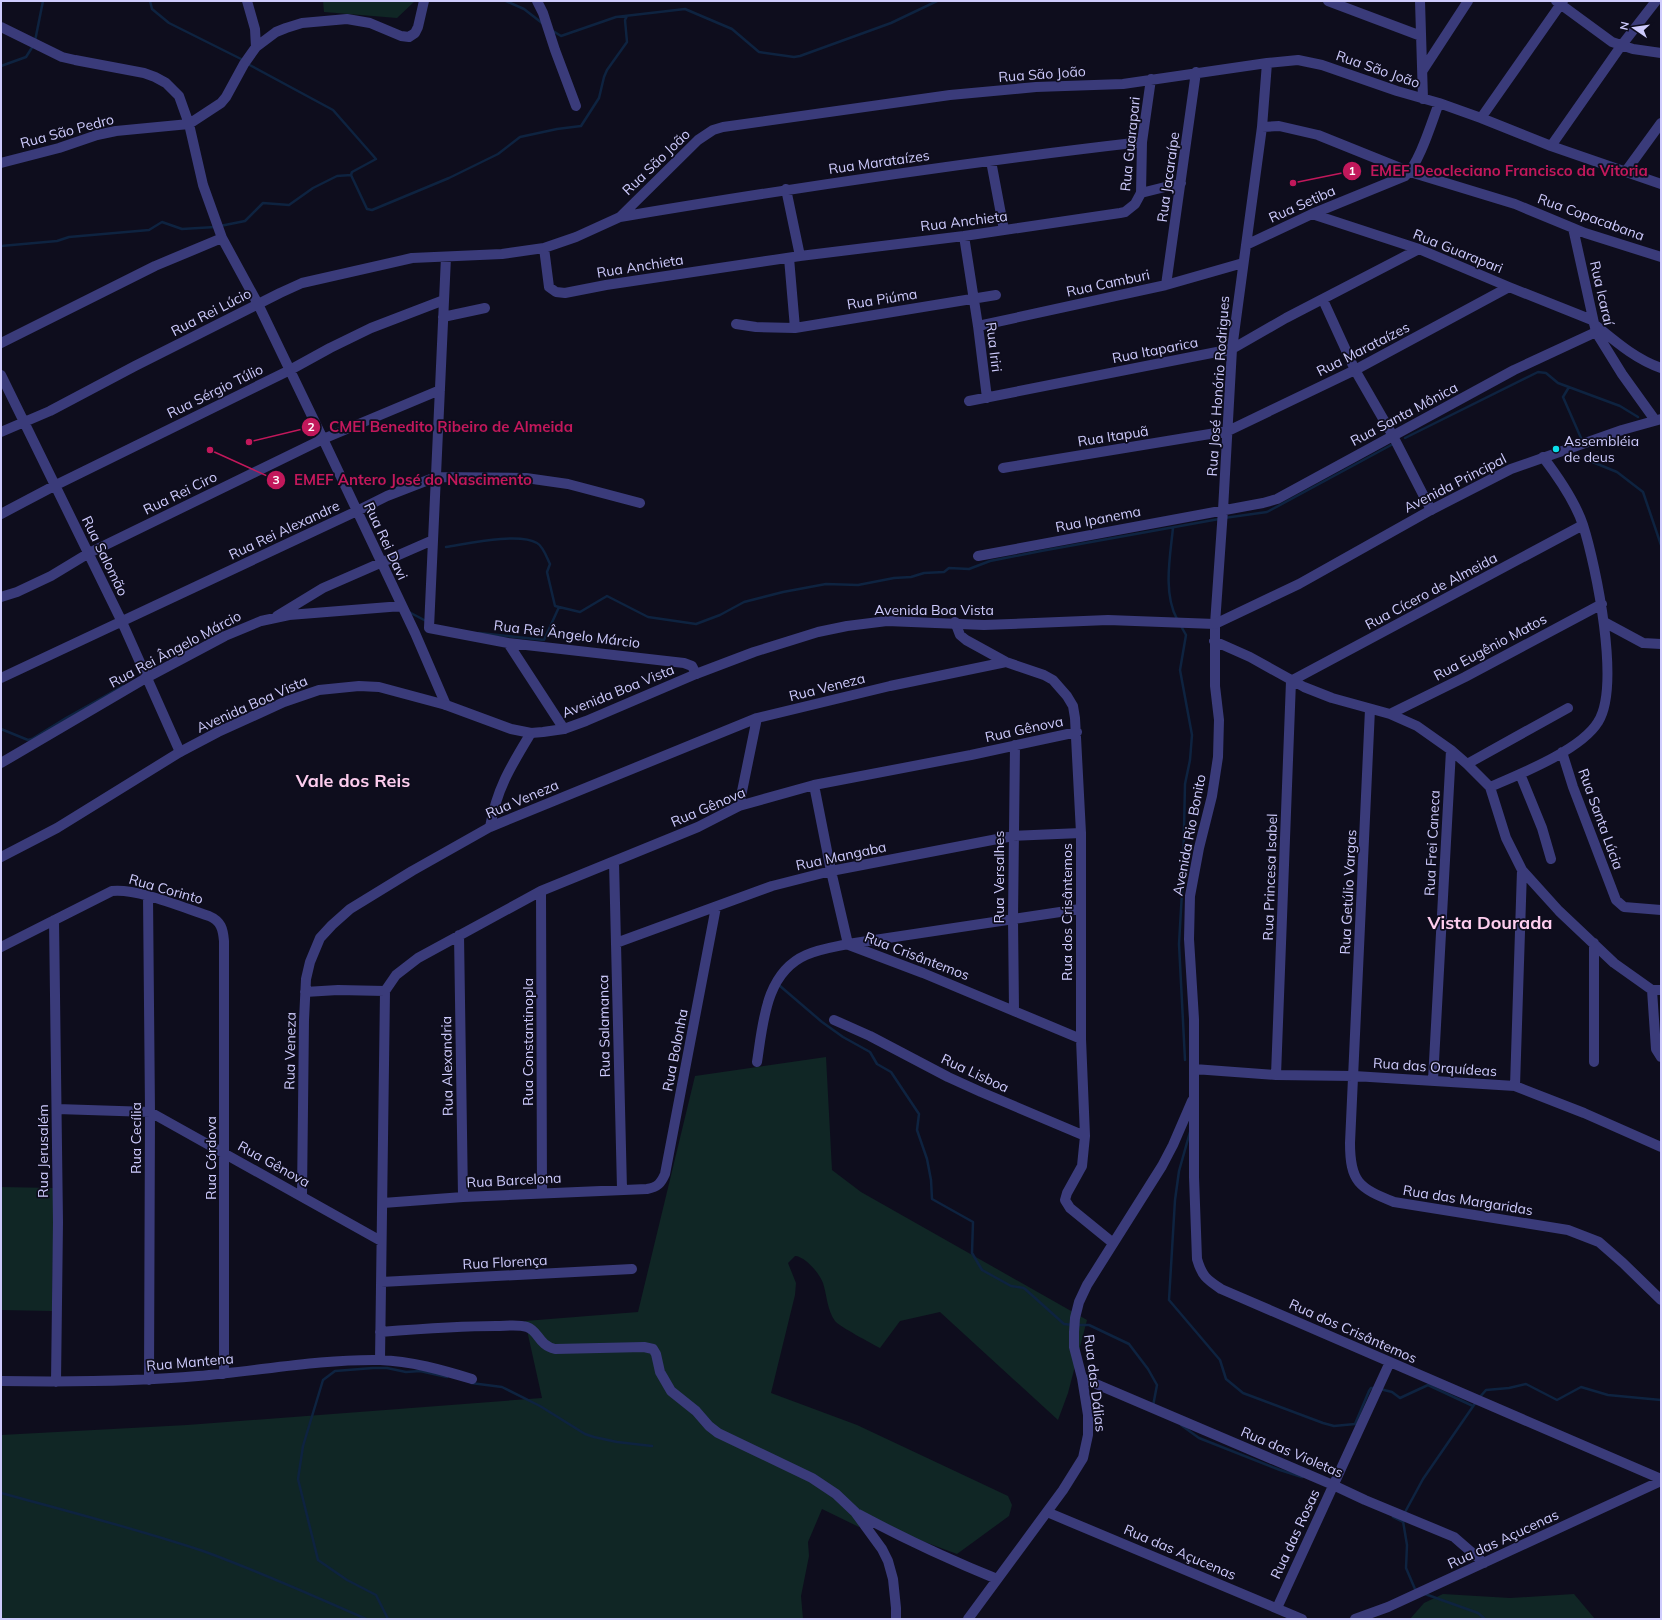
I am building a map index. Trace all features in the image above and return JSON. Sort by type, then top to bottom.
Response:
[{"type":"street","points":[[247,1],[254,29],[256,47]]},
{"type":"street","points":[[189,124],[216,106],[226,97],[244,64],[256,47],[276,32],[302,23],[347,19],[370,23],[401,36],[409,37],[415,33],[418,27],[424,1]]},
{"type":"street","points":[[537,1],[543,13],[576,106]]},
{"type":"street","points":[[1328,1],[1422,36]]},
{"type":"street","points":[[1420,1],[1423,99]]},
{"type":"street","points":[[1423,70],[1468,1]]},
{"type":"street","points":[[1551,146],[1621,46],[1656,1]]},
{"type":"street","points":[[1481,118],[1560,2],[1605,38],[1621,46],[1661,53]]},
{"type":"street","name":"Rua Rei Davi","points":[[1,28],[62,57],[139,72],[155,77],[166,83],[179,96],[189,124],[203,185],[222,238],[258,304],[290,370],[415,633],[446,705]]},
{"type":"street","name":"Rua São João","points":[[446,257],[502,254],[544,248],[576,237],[620,217],[698,140],[723,127],[950,95],[1036,86],[1123,84],[1196,72],[1298,60],[1310,61],[1439,103],[1551,146],[1661,184]]},
{"type":"street","name":"Rua José Honório Rodrigues","points":[[1215,624],[1232,349],[1262,127],[1267,63]]},
{"type":"street","name":"Rua Jacaraípe","points":[[1166,285],[1196,72]]},
{"type":"street","name":"Rua Guarapari","points":[[1129,209],[1135,204],[1141,193],[1142,142],[1151,79]]},
{"type":"street","points":[[1410,172],[1416,163],[1439,103]]},
{"type":"street","points":[[1626,171],[1661,123]]},
{"type":"street","name":"Rua São Pedro","points":[[1,163],[59,148],[97,135],[189,124]]},
{"type":"street","name":"Rua Copacabana","points":[[1262,127],[1279,126],[1318,135],[1410,172],[1514,204],[1585,233],[1661,257]]},
{"type":"street","name":"Rua Marataízes","points":[[620,217],[786,189],[1142,142]]},
{"type":"street","points":[[991,161],[1004,230]]},
{"type":"street","name":"Rua Setiba","points":[[1246,245],[1312,214],[1399,179],[1410,172]]},
{"type":"street","points":[[1141,193],[1180,184]]},
{"type":"street","points":[[786,189],[800,256]]},
{"type":"street","name":"Rua Anchieta","points":[[544,248],[549,287],[560,293],[800,256],[964,236],[1120,214],[1129,209]]},
{"type":"street","name":"Rua Guarapari","points":[[1312,214],[1419,249],[1509,287],[1594,325],[1642,360],[1661,368]]},
{"type":"street","name":"Rua Icaraí","points":[[1573,228],[1594,325],[1622,374],[1658,419]]},
{"type":"street","points":[[964,236],[973,298]]},
{"type":"street","points":[[1,343],[20,335],[176,256],[222,238]]},
{"type":"street","name":"Rua Itaparica","points":[[969,401],[1232,349],[1286,318],[1419,249]]},
{"type":"street","points":[[415,633],[429,628],[446,257]]},
{"type":"street","name":"Rua Rei Lúcio","points":[[1,432],[50,411],[135,366],[302,283],[412,258],[446,257]]},
{"type":"street","points":[[789,258],[795,328]]},
{"type":"street","name":"Rua Camburi","points":[[978,326],[1166,285],[1243,263]]},
{"type":"street","name":"Rua Marataízes","points":[[1228,431],[1355,370],[1509,287]]},
{"type":"street","name":"Rua Piúma","points":[[736,324],[756,327],[795,328],[996,295]]},
{"type":"street","name":"Rua Iriri","points":[[973,298],[987,398]]},
{"type":"street","name":"Rua Sérgio Túlio","points":[[1,514],[54,486],[290,370],[371,328],[444,300]]},
{"type":"street","points":[[1323,300],[1355,370],[1393,436],[1432,510]]},
{"type":"street","points":[[443,317],[485,308]]},
{"type":"street","name":"Rua Santa Mônica","points":[[1223,510],[1278,499],[1594,325]]},
{"type":"street","name":"Rua Salomão","points":[[1,375],[25,421],[54,486],[89,553],[122,622],[180,752]]},
{"type":"street","name":"Rua Rei Ciro","points":[[1,598],[51,576],[89,553],[323,439],[440,390]]},
{"type":"street","name":"Avenida Principal","points":[[1215,624],[1299,584],[1432,510],[1510,469],[1658,419]]},
{"type":"street","name":"Rua Itapuã","points":[[1003,468],[1228,431]]},
{"type":"street","points":[[1490,787],[1520,774],[1562,752],[1583,738],[1598,723],[1606,701],[1608,682],[1602,604],[1583,525],[1559,478],[1543,457]]},
{"type":"street","name":"Rua Rei Alexandre","points":[[1,678],[387,496],[436,477],[498,477],[533,479],[568,484],[640,503]]},
{"type":"street","name":"Rua Ipanema","points":[[978,556],[1223,510]]},
{"type":"street","name":"Rua Cícero de Almeida","points":[[1291,682],[1583,525]]},
{"type":"street","points":[[275,617],[323,588],[382,564],[433,540]]},
{"type":"street","name":"Rua Eugênio Matos","points":[[1390,714],[1465,677],[1602,604]]},
{"type":"street","name":"Rua Rei Ângelo Márcio","points":[[1,763],[146,678],[225,636],[260,621],[275,617],[402,606]]},
{"type":"street","name":"Avenida Boa Vista","points":[[1,857],[57,828],[180,752],[252,716],[284,702],[319,690],[370,686],[446,705],[511,729],[531,732],[564,729],[696,674],[754,652],[818,632],[847,626],[887,621],[955,622],[984,625],[1108,620],[1215,624]]},
{"type":"street","name":"Rua dos Crisântemos","points":[[955,622],[960,635],[1006,662],[1044,674],[1053,680],[1060,686],[1073,706],[1077,732],[1081,833],[1081,1039],[1085,1136],[1082,1166],[1067,1193],[1065,1200],[1070,1208],[1113,1243]]},
{"type":"street","points":[[1604,622],[1639,642],[1661,644]]},
{"type":"street","name":"Avenida Rio Bonito","points":[[1194,1095],[1194,1019],[1190,939],[1190,896],[1199,848],[1212,796],[1218,757],[1219,720],[1215,686],[1215,624]]},
{"type":"street","name":"Rua Rei Ângelo Márcio","points":[[429,628],[508,643],[684,663],[692,666],[696,674]]},
{"type":"street","points":[[1214,641],[1250,658],[1291,682],[1332,698],[1390,714],[1417,726],[1467,764],[1490,787],[1506,838],[1522,870],[1559,911],[1614,963],[1656,990],[1658,1053]]},
{"type":"street","points":[[508,643],[564,729]]},
{"type":"street","name":"Rua Veneza","points":[[302,1195],[305,992],[308,969],[320,938],[332,924],[350,909],[412,871],[490,827],[757,718],[890,686],[1006,662]]},
{"type":"street","name":"Rua Princesa Isabel","points":[[1276,1074],[1291,682]]},
{"type":"street","points":[[1467,764],[1568,708]]},
{"type":"street","name":"Rua Getúlio Vargas","points":[[1354,1076],[1370,709]]},
{"type":"street","points":[[739,806],[757,718]]},
{"type":"street","points":[[490,827],[495,803],[508,770],[531,732]]},
{"type":"street","name":"Rua Gênova","points":[[385,991],[396,975],[404,968],[459,935],[541,891],[698,826],[739,806],[814,785],[1077,732]]},
{"type":"street","name":"Rua Versalhes","points":[[1014,1010],[1013,919],[1015,745]]},
{"type":"street","name":"Rua Frei Caneca","points":[[1433,1080],[1450,750]]},
{"type":"street","name":"Rua Santa Lúcia","points":[[1562,752],[1614,895],[1620,905],[1624,908],[1661,910]]},
{"type":"street","points":[[1520,774],[1542,828],[1551,859]]},
{"type":"street","name":"Rua Crisântemos","points":[[814,785],[831,871],[848,944],[1014,1010],[1081,1039]]},
{"type":"street","name":"Rua Mangaba","points":[[616,943],[772,886],[831,871],[1014,836],[1081,833]]},
{"type":"street","name":"Rua Salamanca","points":[[614,862],[622,1189]]},
{"type":"street","points":[[1515,1086],[1522,870]]},
{"type":"street","name":"Rua Corinto","points":[[1,947],[112,890],[130,891],[213,917],[221,924],[224,941]]},
{"type":"street","name":"Rua Constantinopla","points":[[541,891],[542,1193]]},
{"type":"street","name":"Rua Cecília","points":[[148,896],[150,1112],[149,1380]]},
{"type":"street","name":"Rua Bolonha","points":[[647,1189],[656,1188],[666,1174],[716,907]]},
{"type":"street","points":[[757,1062],[765,1011],[776,982],[794,962],[805,956],[818,950],[848,944],[1080,909]]},
{"type":"street","name":"Rua Jerusalém","points":[[54,920],[57,1109],[56,1382]]},
{"type":"street","name":"Rua Alexandria","points":[[459,935],[463,1197]]},
{"type":"street","name":"Rua Córdova","points":[[224,941],[224,1374]]},
{"type":"street","points":[[1594,943],[1594,1062]]},
{"type":"street","points":[[305,992],[338,990],[385,991],[380,1360]]},
{"type":"street","name":"Rua Lisboa","points":[[834,1020],[870,1036],[948,1077],[1085,1136]]},
{"type":"street","name":"Rua das Orquídeas","points":[[1194,1072],[1354,1076],[1515,1086],[1584,1113],[1661,1147]]},
{"type":"street","name":"Rua das Margaridas","points":[[1354,1076],[1350,1160],[1352,1170],[1356,1178],[1364,1187],[1379,1196],[1394,1202],[1568,1230],[1583,1235],[1599,1242],[1661,1300]]},
{"type":"street","name":"Rua dos Crisântemos","points":[[1194,1095],[1194,1177],[1197,1259],[1201,1271],[1206,1279],[1221,1289],[1661,1480]]},
{"type":"street","name":"Rua das Dálias","points":[[968,1619],[1076,1471],[1087,1447],[1088,1415],[1082,1378],[1074,1347],[1075,1318],[1079,1302],[1113,1243],[1162,1166],[1173,1145],[1194,1095]]},
{"type":"street","name":"Rua Gênova","points":[[57,1109],[150,1112],[381,1240]]},
{"type":"street","name":"Rua Barcelona","points":[[383,1203],[463,1197],[647,1189]]},
{"type":"street","name":"Rua Florença","points":[[381,1282],[632,1269]]},
{"type":"street","points":[[380,1332],[475,1326],[522,1326],[532,1330],[542,1344],[548,1348],[644,1347],[652,1349],[656,1354],[662,1377],[671,1391],[696,1411],[708,1426],[718,1433],[812,1478],[836,1494],[855,1512],[882,1549],[888,1561],[893,1580],[896,1619]]},
{"type":"street","name":"Rua Mantena","points":[[1,1381],[56,1382],[149,1380],[224,1374],[306,1363],[380,1360],[430,1367],[472,1379]]},
{"type":"street","name":"Rua das Rosas","points":[[1277,1608],[1390,1362]]},
{"type":"street","name":"Rua das Violetas","points":[[1082,1378],[1454,1537],[1484,1563]]},
{"type":"street","name":"Rua das Açucenas","points":[[1355,1619],[1388,1607],[1661,1480]]},
{"type":"street","points":[[855,1512],[888,1530],[958,1563],[998,1579]]},
{"type":"street","name":"Rua das Açucenas","points":[[1047,1512],[1302,1619]]},
{"type":"green space","points":[[323,1],[415,1],[397,18],[324,12]]},
{"type":"green space","points":[[826,1057],[832,1170],[861,1192],[1087,1320],[1068,1393],[1058,1420],[940,1312],[900,1321],[880,1348],[849,1331],[835,1321],[830,1312],[821,1279],[807,1262],[795,1256],[788,1263],[796,1283],[795,1295],[771,1393],[857,1425],[1008,1496],[1012,1505],[1009,1516],[957,1554],[863,1519],[859,1527],[822,1509],[808,1542],[809,1556],[801,1596],[803,1619],[1,1619],[1,1435],[187,1425],[542,1398],[525,1321],[638,1312],[695,1076]]},
{"type":"green space","points":[[1,1187],[54,1188],[52,1311],[1,1310]]},
{"type":"green space","points":[[1443,1594],[1510,1598],[1574,1594],[1595,1619],[1410,1619],[1424,1603]]},
{"type":"waterway","points":[[35,41],[43,1]]},
{"type":"waterway","points":[[150,1],[152,9],[169,23],[243,60]]},
{"type":"waterway","points":[[506,1],[524,9],[542,23]]},
{"type":"waterway","points":[[553,31],[561,36],[616,17],[685,9],[732,29],[759,52],[794,57],[891,23],[937,1]]},
{"type":"waterway","points":[[351,175],[367,209],[372,210],[449,178],[498,154],[520,137],[557,129],[581,126],[599,98],[607,70],[627,42],[625,20],[627,16]]},
{"type":"waterway","points":[[1,66],[26,57],[33,46]]},
{"type":"waterway","points":[[246,63],[333,110],[376,159],[352,172],[351,175]]},
{"type":"waterway","points":[[220,226],[245,221],[263,203],[289,205],[313,188],[337,176],[351,175]]},
{"type":"waterway","points":[[1,246],[57,241],[69,237],[149,230],[162,222],[182,229],[215,227]]},
{"type":"waterway","points":[[1405,438],[1538,372],[1546,373],[1558,383],[1620,406],[1638,417]]},
{"type":"waterway","points":[[1569,387],[1563,397],[1581,438]]},
{"type":"waterway","points":[[1224,518],[1267,512],[1393,444]]},
{"type":"waterway","points":[[1587,456],[1590,461],[1617,472],[1643,492],[1661,545]]},
{"type":"waterway","points":[[446,547],[492,540],[529,540],[537,543],[541,547],[550,564],[547,572],[555,606],[580,612],[607,596],[648,617],[696,624],[720,615],[744,602],[783,592],[826,584],[858,585],[894,578],[911,577],[924,573],[944,572],[949,568],[969,569],[990,561],[1219,519]]},
{"type":"waterway","points":[[1173,528],[1169,563],[1169,586],[1170,598],[1177,619]]},
{"type":"waterway","points":[[479,633],[544,640],[559,607]]},
{"type":"waterway","points":[[409,612],[426,621]]},
{"type":"waterway","points":[[1181,626],[1186,635],[1180,670],[1192,735],[1190,760],[1185,784],[1183,875],[1179,944],[1185,1060]]},
{"type":"waterway","points":[[1,729],[28,740],[32,739],[123,686]]},
{"type":"waterway","points":[[780,986],[822,1022],[843,1037],[870,1052],[877,1064],[891,1072],[919,1114],[917,1130],[927,1159],[931,1180],[932,1199],[973,1222],[972,1253],[982,1270],[1011,1286],[1024,1288],[1064,1324],[1073,1325]]},
{"type":"waterway","points":[[1190,1132],[1179,1171],[1175,1200],[1169,1300],[1220,1360],[1226,1379],[1243,1393],[1334,1426],[1355,1424],[1369,1391],[1371,1388],[1375,1388]]},
{"type":"waterway","points":[[1078,1325],[1089,1325],[1129,1344],[1148,1369],[1157,1385],[1153,1406]]},
{"type":"waterway","points":[[388,1619],[376,1595],[347,1580],[318,1560],[298,1479],[303,1446],[323,1380],[335,1371],[387,1368],[406,1372],[420,1371],[447,1377]]},
{"type":"waterway","points":[[471,1383],[502,1387],[540,1406],[585,1434],[617,1442],[652,1446]]},
{"type":"waterway","points":[[1479,1398],[1486,1390],[1509,1388],[1526,1384],[1557,1400],[1581,1387],[1608,1395],[1661,1400]]},
{"type":"waterway","points":[[1380,1389],[1392,1392],[1400,1398],[1428,1385],[1473,1406]]},
{"type":"waterway","points":[[1404,1514],[1423,1479],[1476,1402]]},
{"type":"waterway","points":[[1181,1425],[1199,1438],[1280,1470],[1302,1477]]},
{"type":"waterway","points":[[1,1493],[77,1513],[203,1551],[265,1575],[366,1619]]},
{"type":"waterway","points":[[1393,1517],[1403,1522]]},
{"type":"waterway","points":[[1403,1521],[1407,1545],[1406,1568],[1415,1589],[1417,1590]]},
{"type":"waterway","points":[[1425,1594],[1478,1613],[1485,1619]]},
{"type":"place","name":"EMEF Deocleciano Francisco da Vitoria","points":[[1293,183]]},
{"type":"place","name":"CMEI Benedito Ribeiro de Almeida","points":[[249,442]]},
{"type":"place","name":"Assembléia de deus","points":[[1556,449]]},
{"type":"place","name":"EMEF Antero José do Nascimento","points":[[210,450]]},
{"type":"district","name":"Vale dos Reis","points":[[353,780]]},
{"type":"district","name":"Vista Dourada","points":[[1490,922]]}]
